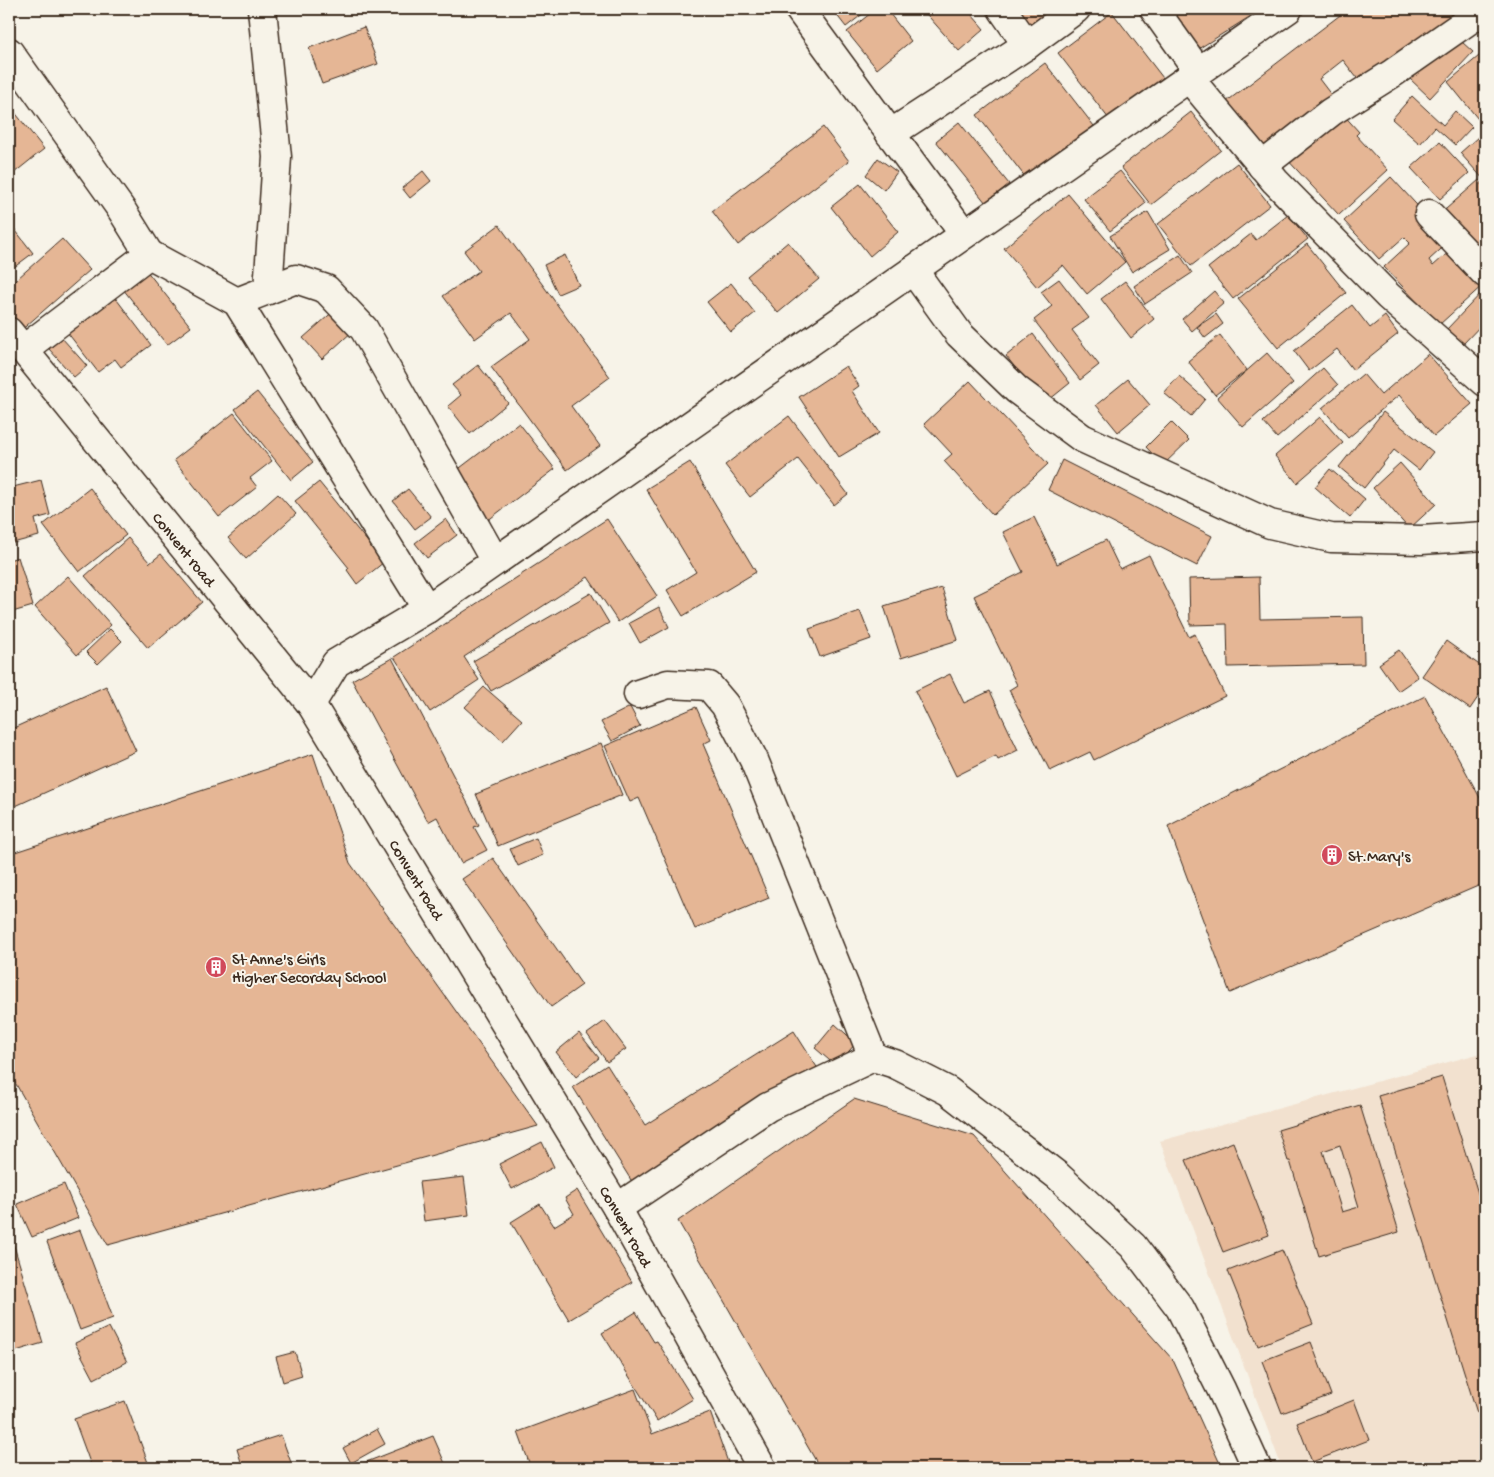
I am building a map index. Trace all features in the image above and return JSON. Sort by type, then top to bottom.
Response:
[{"type":"street","points":[[262,9],[277,157],[268,290]]},
{"type":"street","points":[[799,9],[964,234]]},
{"type":"street","points":[[1002,9],[1027,44]]},
{"type":"street","points":[[890,134],[1027,44],[1076,9]]},
{"type":"street","points":[[1154,9],[1193,74],[1262,166],[1388,296],[1485,382]]},
{"type":"street","points":[[311,704],[336,663],[427,609],[1288,9]]},
{"type":"street","points":[[1262,166],[1331,112],[1393,73],[1485,9]]},
{"type":"street","points":[[9,52],[121,210],[149,254],[237,302],[427,609]]},
{"type":"street","points":[[1429,214],[1485,273]]},
{"type":"street","points":[[16,340],[149,254]]},
{"type":"street","points":[[913,270],[959,334],[1017,390],[1082,438],[1270,524],[1331,538],[1421,540],[1485,536]]},
{"type":"street","points":[[237,302],[296,279],[326,289],[364,329],[495,561]]},
{"type":"street","name":"Convent road","points":[[16,340],[311,704],[617,1208],[762,1468]]},
{"type":"street","points":[[638,694],[668,684],[708,686],[725,705],[754,760],[873,1057]]},
{"type":"street","points":[[617,1208],[768,1107],[873,1057],[895,1064],[948,1091],[1058,1176],[1133,1246],[1180,1308],[1221,1389],[1257,1468]]},
{"type":"shaded area","points":[[1485,1052],[1485,1468],[1282,1468],[1160,1141]]},
{"type":"building","points":[[832,9],[869,9],[846,27]]},
{"type":"building","points":[[876,9],[886,9],[911,41],[877,69],[847,32]]},
{"type":"building","points":[[922,9],[967,9],[984,29],[959,51]]},
{"type":"building","points":[[1018,9],[1051,9],[1031,25]]},
{"type":"building","points":[[1169,9],[1262,9],[1195,51]]},
{"type":"building","points":[[1348,9],[1465,9],[1364,87],[1343,60],[1319,79],[1335,100],[1265,153],[1226,102]]},
{"type":"building","points":[[1112,12],[1163,78],[1109,119],[1058,53]]},
{"type":"building","points":[[364,27],[378,64],[322,84],[309,48]]},
{"type":"building","points":[[1451,32],[1473,52],[1430,98],[1409,78]]},
{"type":"building","points":[[1485,51],[1485,113],[1478,119],[1448,82]]},
{"type":"building","points":[[1045,63],[1094,126],[1026,178],[977,115]]},
{"type":"building","points":[[1412,96],[1443,125],[1455,111],[1472,127],[1455,145],[1435,127],[1420,144],[1392,119]]},
{"type":"building","points":[[9,105],[44,149],[9,177]]},
{"type":"building","points":[[1191,112],[1221,150],[1151,205],[1121,167]]},
{"type":"building","points":[[1341,112],[1359,132],[1356,135],[1388,170],[1339,215],[1283,155]]},
{"type":"building","points":[[959,122],[1009,184],[986,203],[936,141]]},
{"type":"building","points":[[823,127],[849,161],[738,245],[712,211]]},
{"type":"building","points":[[1478,137],[1485,145],[1485,181],[1460,153]]},
{"type":"building","points":[[1440,142],[1469,173],[1440,199],[1411,168]]},
{"type":"building","points":[[878,158],[897,172],[884,190],[866,175]]},
{"type":"building","points":[[1237,163],[1270,205],[1191,266],[1158,224]]},
{"type":"building","points":[[423,171],[431,181],[410,198],[402,188]]},
{"type":"building","points":[[1120,171],[1146,203],[1110,231],[1084,199]]},
{"type":"building","points":[[1391,177],[1450,241],[1429,260],[1433,266],[1452,249],[1484,284],[1439,325],[1384,267],[1410,243],[1404,237],[1379,259],[1344,221]]},
{"type":"building","points":[[1479,180],[1485,188],[1485,238],[1469,251],[1438,216]]},
{"type":"building","points":[[860,184],[898,232],[870,256],[831,207]]},
{"type":"building","points":[[1068,194],[1125,262],[1087,294],[1063,265],[1037,287],[1004,248]]},
{"type":"building","points":[[1148,212],[1170,249],[1132,272],[1110,236]]},
{"type":"building","points":[[1288,215],[1308,239],[1233,299],[1208,268],[1251,234],[1256,240]]},
{"type":"building","points":[[9,222],[33,253],[9,271]]},
{"type":"building","points":[[499,225],[610,377],[571,406],[600,446],[567,470],[491,367],[530,339],[511,313],[475,339],[443,296],[479,271],[464,251]]},
{"type":"building","points":[[62,239],[90,270],[18,333],[9,322],[9,286]]},
{"type":"building","points":[[788,242],[819,279],[778,313],[747,276]]},
{"type":"building","points":[[1307,244],[1346,293],[1278,348],[1238,299]]},
{"type":"building","points":[[565,255],[579,285],[558,294],[544,265]]},
{"type":"building","points":[[1180,255],[1192,273],[1145,304],[1134,286]]},
{"type":"building","points":[[146,270],[191,327],[167,345],[123,289]]},
{"type":"building","points":[[1059,279],[1089,318],[1072,330],[1099,365],[1080,380],[1034,320],[1052,306],[1041,292]]},
{"type":"building","points":[[1125,281],[1154,319],[1131,338],[1101,299]]},
{"type":"building","points":[[731,283],[755,313],[731,332],[707,302]]},
{"type":"building","points":[[1485,289],[1485,321],[1463,344],[1447,329]]},
{"type":"building","points":[[1214,291],[1224,303],[1192,331],[1182,319]]},
{"type":"building","points":[[114,296],[151,345],[121,367],[115,359],[98,372],[67,332]]},
{"type":"building","points":[[1352,305],[1370,328],[1385,316],[1398,334],[1353,370],[1337,349],[1309,371],[1294,351]]},
{"type":"building","points":[[336,309],[354,330],[322,359],[303,338]]},
{"type":"building","points":[[1216,314],[1223,324],[1205,338],[1197,327]]},
{"type":"building","points":[[1033,334],[1070,383],[1044,404],[1006,356]]},
{"type":"building","points":[[1220,335],[1247,370],[1215,395],[1188,361]]},
{"type":"building","points":[[62,338],[87,366],[74,377],[49,349]]},
{"type":"building","points":[[1485,339],[1485,350],[1480,344]]},
{"type":"building","points":[[1267,353],[1293,383],[1243,427],[1217,397]]},
{"type":"building","points":[[1428,354],[1472,404],[1434,436],[1399,395],[1348,438],[1322,408],[1363,374],[1381,395]]},
{"type":"building","points":[[478,365],[508,403],[470,434],[448,406],[461,395],[452,385]]},
{"type":"building","points":[[846,366],[859,386],[852,391],[879,433],[839,457],[799,397]]},
{"type":"building","points":[[1323,368],[1338,385],[1277,438],[1263,422]]},
{"type":"building","points":[[1179,376],[1205,399],[1191,416],[1164,393]]},
{"type":"building","points":[[1128,379],[1150,405],[1118,432],[1096,405]]},
{"type":"building","points":[[970,381],[1048,464],[993,515],[944,461],[952,454],[924,424]]},
{"type":"building","points":[[257,392],[313,462],[291,480],[235,409]]},
{"type":"building","points":[[1383,412],[1433,452],[1419,470],[1394,450],[1364,488],[1339,467]]},
{"type":"building","points":[[234,413],[272,461],[250,478],[257,487],[219,517],[174,460]]},
{"type":"building","points":[[789,416],[848,494],[834,505],[798,459],[750,497],[725,465]]},
{"type":"building","points":[[1320,417],[1343,443],[1297,483],[1275,456]]},
{"type":"building","points":[[1171,422],[1189,440],[1163,465],[1146,447]]},
{"type":"building","points":[[519,423],[555,469],[487,521],[452,474]]},
{"type":"building","points":[[1062,460],[1212,536],[1197,566],[1048,490]]},
{"type":"building","points":[[690,462],[756,572],[683,616],[667,590],[696,572],[646,489]]},
{"type":"building","points":[[1400,463],[1436,504],[1409,529],[1373,488]]},
{"type":"building","points":[[1330,469],[1365,499],[1350,518],[1315,487]]},
{"type":"building","points":[[41,480],[50,515],[35,519],[39,536],[9,544],[9,488]]},
{"type":"building","points":[[319,482],[384,562],[357,584],[347,570],[349,568],[295,501]]},
{"type":"building","points":[[90,488],[126,535],[79,572],[43,525]]},
{"type":"building","points":[[408,489],[431,517],[415,529],[393,501]]},
{"type":"building","points":[[278,494],[296,514],[246,559],[228,538]]},
{"type":"building","points":[[1034,517],[1057,564],[1106,540],[1120,569],[1149,555],[1189,637],[1195,634],[1225,696],[1094,760],[1090,752],[1050,771],[1009,690],[1017,685],[974,596],[1023,572],[1003,532]]},
{"type":"building","points":[[446,519],[457,535],[427,558],[415,543]]},
{"type":"building","points":[[607,519],[657,596],[618,622],[588,577],[464,657],[479,680],[430,712],[394,657]]},
{"type":"building","points":[[128,538],[150,563],[161,554],[202,602],[148,648],[85,576]]},
{"type":"building","points":[[18,557],[33,606],[9,613],[9,560]]},
{"type":"building","points":[[68,576],[111,625],[77,655],[35,607]]},
{"type":"building","points":[[1259,577],[1260,619],[1363,617],[1364,664],[1228,667],[1227,624],[1190,625],[1189,579]]},
{"type":"building","points":[[942,588],[958,640],[901,658],[884,606]]},
{"type":"building","points":[[591,593],[609,623],[491,691],[473,661]]},
{"type":"building","points":[[659,607],[669,627],[640,643],[629,623]]},
{"type":"building","points":[[860,611],[871,639],[820,657],[809,629]]},
{"type":"building","points":[[110,629],[122,641],[98,664],[86,652]]},
{"type":"building","points":[[1446,641],[1485,669],[1485,687],[1470,709],[1422,676]]},
{"type":"building","points":[[1399,650],[1418,677],[1398,691],[1379,664]]},
{"type":"building","points":[[392,658],[479,825],[474,827],[487,850],[461,863],[437,817],[428,822],[352,680]]},
{"type":"building","points":[[950,674],[964,703],[990,691],[1018,750],[998,760],[996,756],[956,776],[915,691]]},
{"type":"building","points":[[106,686],[136,751],[9,809],[9,730]]},
{"type":"building","points":[[484,687],[522,720],[503,741],[465,707]]},
{"type":"building","name":"St.Mary's","points":[[1425,696],[1485,807],[1485,883],[1230,993],[1168,826]]},
{"type":"building","points":[[630,707],[640,726],[612,741],[601,722]]},
{"type":"building","points":[[696,707],[711,740],[703,744],[769,898],[695,929],[639,798],[630,802],[605,746]]},
{"type":"building","points":[[601,743],[622,795],[498,846],[476,794]]},
{"type":"building","name":"St Anne's Girls Higher Secorday School","points":[[313,754],[350,863],[538,1126],[108,1245],[9,1072],[9,854]]},
{"type":"building","points":[[536,838],[543,855],[518,866],[510,849]]},
{"type":"building","points":[[493,858],[582,985],[551,1007],[462,879]]},
{"type":"building","points":[[605,1021],[626,1049],[607,1062],[587,1034]]},
{"type":"building","points":[[835,1024],[856,1043],[836,1066],[815,1048]]},
{"type":"building","points":[[794,1031],[820,1072],[636,1188],[573,1087],[607,1065],[645,1125]]},
{"type":"building","points":[[579,1033],[599,1058],[576,1077],[556,1052]]},
{"type":"building","points":[[1442,1077],[1485,1216],[1485,1411],[1477,1413],[1378,1096]]},
{"type":"building","points":[[854,1099],[974,1136],[1173,1360],[1222,1468],[820,1468],[678,1221]]},
{"type":"building","points":[[1360,1105],[1399,1232],[1319,1256],[1290,1161],[1288,1161],[1278,1130]],"holes":[[[1340,1145],[1359,1207],[1342,1212],[1323,1151]]]},
{"type":"building","points":[[542,1142],[554,1167],[512,1189],[499,1164]]},
{"type":"building","points":[[1233,1142],[1269,1235],[1223,1252],[1186,1160]]},
{"type":"building","points":[[464,1177],[469,1215],[424,1221],[419,1182]]},
{"type":"building","points":[[64,1184],[78,1218],[32,1237],[17,1204]]},
{"type":"building","points":[[577,1190],[632,1282],[569,1320],[511,1222],[540,1204],[554,1226],[574,1214],[565,1198]]},
{"type":"building","points":[[9,1229],[43,1343],[9,1353]]},
{"type":"building","points":[[80,1230],[113,1318],[80,1330],[47,1242]]},
{"type":"building","points":[[1282,1250],[1313,1324],[1258,1346],[1228,1271]]},
{"type":"building","points":[[636,1312],[654,1342],[657,1341],[693,1399],[657,1421],[602,1333]]},
{"type":"building","points":[[109,1327],[127,1362],[94,1379],[75,1343]]},
{"type":"building","points":[[1311,1342],[1331,1395],[1282,1413],[1262,1361]]},
{"type":"building","points":[[295,1352],[302,1376],[283,1382],[276,1357]]},
{"type":"building","points":[[635,1389],[652,1434],[710,1412],[730,1468],[531,1468],[518,1432]]},
{"type":"building","points":[[1354,1400],[1369,1440],[1312,1462],[1297,1423]]},
{"type":"building","points":[[125,1401],[150,1468],[92,1468],[74,1419]]},
{"type":"building","points":[[377,1429],[385,1444],[351,1463],[343,1448]]},
{"type":"building","points":[[281,1435],[293,1468],[243,1468],[237,1449]]},
{"type":"building","points":[[433,1436],[447,1468],[351,1468]]},
{"type":"place","name":"St.Mary's","points":[[1332,855]]},
{"type":"place","name":"St Anne's Girls Higher Secorday School","points":[[216,967]]}]
